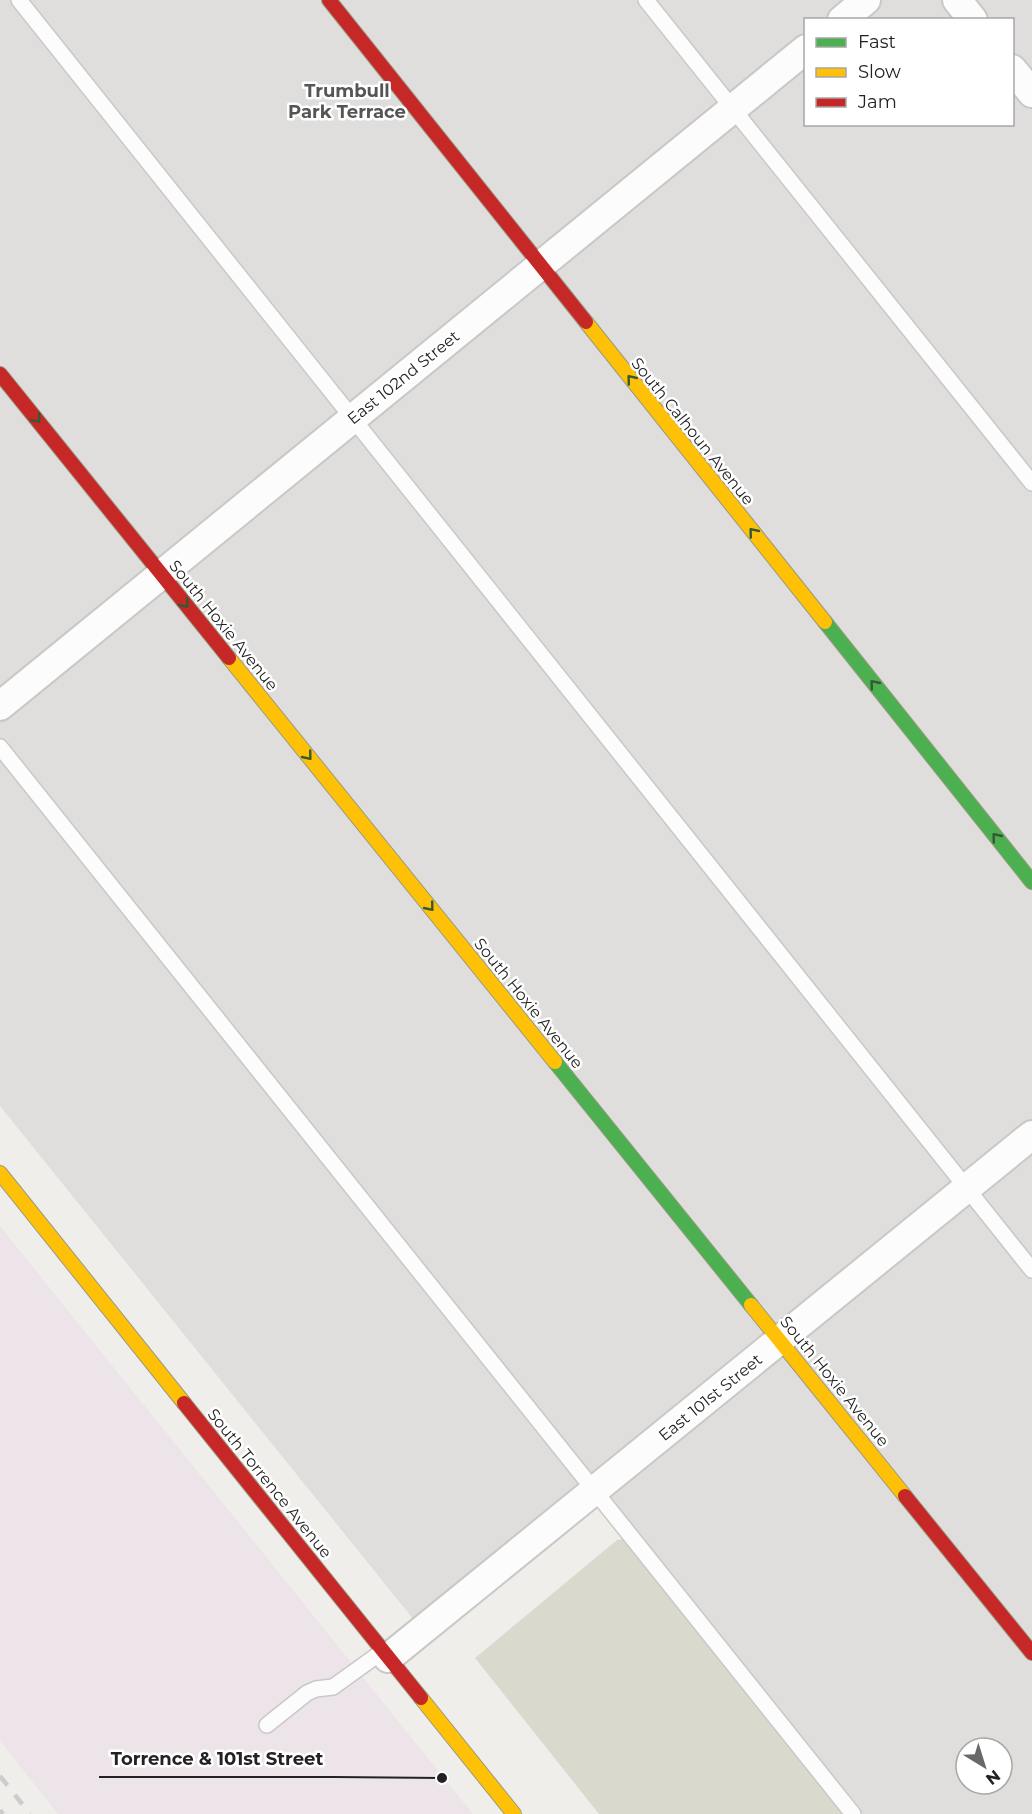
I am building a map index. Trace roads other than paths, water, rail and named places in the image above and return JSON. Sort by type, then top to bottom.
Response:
[{"type":"street","name":"South Calhoun Avenue","points":[[328,0],[1032,882]]},
{"type":"street","points":[[844,18],[866,0]]},
{"type":"street","points":[[957,0],[971,18]]},
{"type":"street","name":"East 102nd Street","points":[[0,706],[804,51]]},
{"type":"street","points":[[1014,71],[1032,93]]},
{"type":"street","name":"South Hoxie Avenue","points":[[0,374],[1032,1653]]},
{"type":"street","name":"East 101st Street","points":[[385,1654],[594,1491],[1032,1135]]},
{"type":"street","name":"South Torrence Avenue","points":[[0,1173],[514,1814]]},
{"type":"lane","points":[[19,0],[1032,1270]]},
{"type":"lane","points":[[646,0],[1032,483]]},
{"type":"lane","points":[[0,747],[853,1814]]},
{"type":"lane","points":[[267,1725],[307,1693],[316,1689],[333,1687],[385,1654]]},
{"type":"railway","points":[[0,1776],[30,1814]]},
{"type":"railway","points":[[0,1810],[3,1814]]},
{"type":"place","name":"Torrence & 101st Street","points":[[442,1778]]},
{"type":"district","name":"Trumbull Park Terrace","points":[[347,101]]}]
